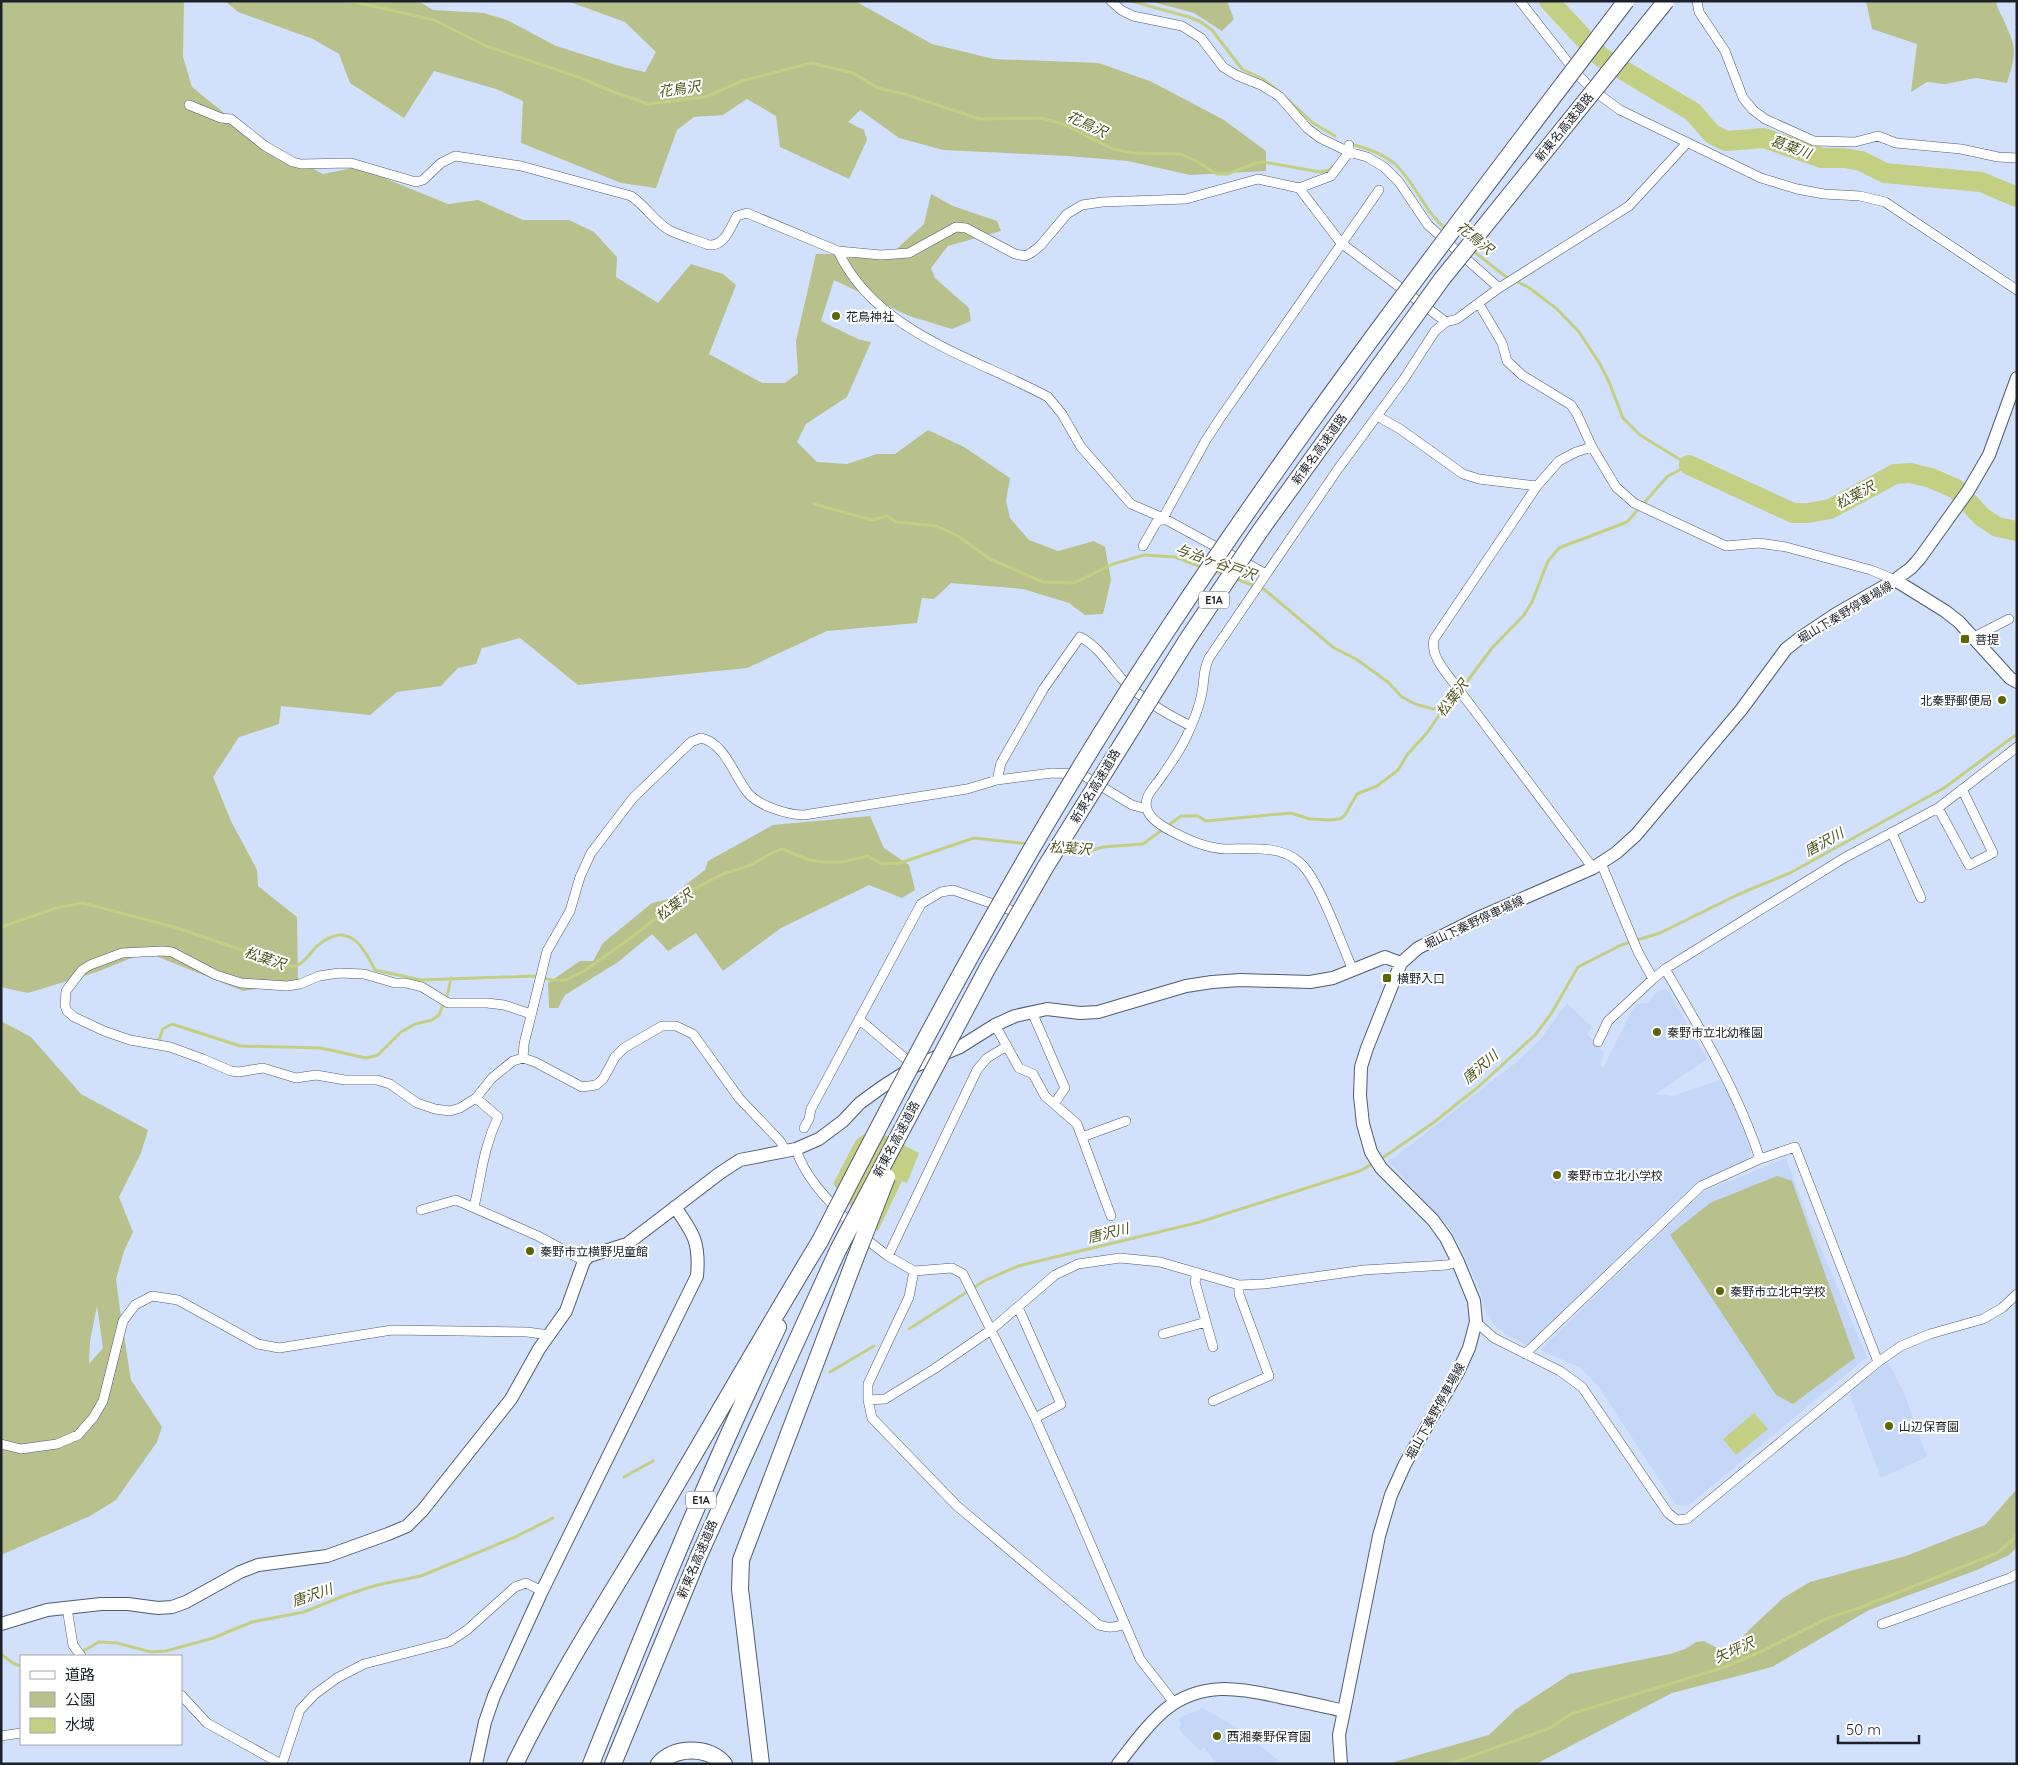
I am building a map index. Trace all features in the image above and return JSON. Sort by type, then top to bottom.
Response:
[{"type":"highway","name":"新東名高速道路","points":[[591,1764],[652,1612],[754,1378],[820,1240],[893,1098],[968,959],[1099,738],[1168,629],[1243,518],[1413,282],[1626,1]]},
{"type":"highway","name":"新東名高速道路","points":[[613,1764],[700,1553],[838,1250],[987,969],[1046,866],[1166,673],[1260,532],[1442,279],[1666,1]]},
{"type":"highway","points":[[761,1764],[740,1589],[741,1560],[916,1102]]},
{"type":"highway","points":[[515,1764],[577,1650],[820,1240]]},
{"type":"highway","points":[[660,1764],[665,1758],[679,1751],[694,1751],[709,1754],[720,1759],[724,1764]]},
{"type":"street","points":[[1111,1],[1121,10],[1132,16],[1182,26],[1201,38],[1223,67],[1279,96],[1307,128],[1320,138],[1368,157],[1384,166],[1399,182],[1428,225],[1502,286]]},
{"type":"street","points":[[1520,1],[1578,75],[1594,91],[1620,110],[1761,178],[1798,189],[1824,194],[1860,196],[1885,202],[2017,290]]},
{"type":"street","points":[[1697,1],[1700,12],[1725,51],[1743,98],[1764,119],[1814,142],[1855,142],[1878,136],[1896,143],[1961,149],[1998,158],[2017,158]]},
{"type":"street","points":[[189,105],[221,118],[231,119],[265,146],[301,164],[351,163],[416,182],[423,180],[441,163],[455,156],[521,166],[631,196],[642,204],[668,230],[709,245],[716,245],[722,241],[737,216],[747,213],[838,251],[881,255],[909,254],[956,227],[966,228],[1015,254],[1025,256],[1040,246],[1067,214],[1082,205],[1102,202],[1186,199],[1258,179],[1299,188],[1331,176],[1349,149]]},
{"type":"street","points":[[1353,970],[1313,878],[1298,860],[1287,853],[1275,850],[1222,849],[1201,846],[1167,829],[1158,822],[1150,815],[1147,809],[1147,799],[1180,749],[1191,726],[1202,689],[1204,670],[1209,658],[1376,416],[1404,379],[1424,345],[1435,331],[1446,322],[1457,319],[1502,286],[1629,206],[1687,142]]},
{"type":"street","points":[[1299,188],[1341,243],[1446,322]]},
{"type":"street","points":[[1143,546],[1156,523],[1163,518],[1206,440],[1379,190]]},
{"type":"street","points":[[838,251],[850,272],[872,300],[890,316],[922,335],[1048,397],[1062,414],[1081,447],[1131,504],[1163,518],[1264,577]]},
{"type":"street","points":[[1479,304],[1502,343],[1507,361],[1522,375],[1571,405],[1592,447],[1616,487],[1634,503],[1726,546],[1759,543],[1786,547],[1871,570],[1895,580],[1911,568],[1920,558],[1968,491],[1989,455],[2017,378]]},
{"type":"street","points":[[1376,416],[1400,429],[1463,474],[1479,480],[1537,486]]},
{"type":"street","points":[[1592,447],[1576,452],[1559,462],[1537,486],[1434,639],[1433,651],[1456,686],[1597,866],[1652,978]]},
{"type":"street","name":"堀山下秦野停車場線","points":[[1341,1764],[1339,1735],[1379,1536],[1391,1495],[1405,1464],[1458,1372],[1469,1348],[1476,1322],[1474,1301],[1446,1238],[1434,1220],[1381,1168],[1371,1152],[1363,1124],[1360,1096],[1361,1067],[1401,963],[1418,948],[1478,918],[1597,866],[1636,835],[1741,710],[1786,649],[1836,614],[1895,580],[1945,611],[1974,637],[1998,665],[2017,682]]},
{"type":"street","points":[[1974,637],[2008,619]]},
{"type":"street","points":[[997,780],[1001,763],[1044,688],[1080,637],[1098,650],[1122,678],[1142,697],[1191,726]]},
{"type":"street","points":[[523,1058],[524,1044],[547,951],[570,911],[580,876],[591,853],[633,798],[691,742],[701,738],[712,743],[721,752],[748,793],[770,806],[794,815],[804,815],[966,788],[997,780],[1052,774],[1080,774],[1132,805],[1147,809]]},
{"type":"street","points":[[1598,1042],[1608,1021],[1652,978],[1844,858],[1938,808],[2017,747]]},
{"type":"street","points":[[1938,808],[1969,865],[1993,853],[1962,790]]},
{"type":"street","points":[[1892,833],[1920,898]]},
{"type":"street","points":[[804,1128],[809,1119],[811,1109],[921,904],[942,892],[952,890],[1025,915]]},
{"type":"street","points":[[531,1014],[504,1005],[444,1002],[422,987],[406,983],[395,983],[364,974],[340,973],[318,976],[300,984],[288,986],[241,983],[202,969],[172,952],[163,951],[122,953],[90,965],[82,970],[66,991],[65,1005],[67,1011],[74,1017],[104,1031],[130,1040],[170,1047],[203,1058],[231,1071],[239,1072],[262,1068],[296,1078],[316,1075],[359,1081],[377,1080],[390,1084],[417,1103],[435,1109],[450,1110],[460,1108],[476,1098],[492,1078],[513,1061],[523,1058],[535,1062],[582,1087],[596,1085],[603,1079],[614,1057],[624,1048],[662,1026],[676,1026],[693,1034],[740,1098],[780,1142],[791,1150],[825,1196],[866,1240],[888,1256],[914,1271],[952,1268],[963,1274],[1035,1418],[1140,1659],[1175,1704]]},
{"type":"street","points":[[1,1624],[47,1610],[101,1604],[128,1604],[158,1608],[172,1607],[186,1602],[240,1572],[258,1565],[327,1556],[406,1526],[422,1511],[511,1399],[539,1349],[566,1311],[584,1261],[589,1256],[627,1244],[740,1160],[791,1150],[819,1140],[843,1121],[860,1103],[914,1066],[960,1047],[1016,1016],[1047,1009],[1080,1013],[1098,1012],[1186,986],[1212,982],[1240,980],[1310,982],[1333,978],[1385,957],[1401,963]]},
{"type":"street","points":[[1665,969],[1733,1091],[1750,1130],[1760,1160]]},
{"type":"street","points":[[1032,1012],[1065,1088],[1054,1104]]},
{"type":"street","points":[[859,1019],[914,1066]]},
{"type":"street","points":[[995,1026],[1018,1068],[1033,1074],[1045,1096],[1077,1124],[1111,1216]]},
{"type":"street","points":[[888,1256],[977,1070],[987,1058],[1006,1046]]},
{"type":"street","points":[[474,1207],[481,1177],[482,1160],[488,1138],[498,1117],[476,1098]]},
{"type":"street","points":[[1082,1137],[1126,1121]]},
{"type":"street","points":[[1525,1354],[1701,1186],[1795,1147],[1878,1362]]},
{"type":"street","points":[[421,1210],[456,1200],[538,1236],[584,1261]]},
{"type":"street","points":[[476,1764],[485,1722],[494,1696],[542,1591],[697,1276],[699,1256],[694,1233],[675,1208]]},
{"type":"street","points":[[868,1400],[885,1398],[934,1369],[991,1330],[1055,1275],[1078,1264],[1120,1258],[1160,1262],[1238,1285],[1264,1284],[1364,1270],[1447,1265],[1458,1262]]},
{"type":"street","points":[[914,1271],[909,1297],[868,1384],[868,1400],[872,1418],[958,1506],[1099,1625],[1106,1628],[1124,1624]]},
{"type":"street","points":[[1197,1273],[1195,1282],[1213,1347]]},
{"type":"street","points":[[1213,1401],[1270,1376],[1239,1294],[1238,1285]]},
{"type":"street","points":[[1476,1322],[1494,1338],[1560,1371],[1582,1387],[1668,1513],[1677,1520],[1687,1519],[1878,1362],[1901,1346],[1930,1334],[1983,1319],[2002,1308],[2017,1294]]},
{"type":"street","points":[[1,1444],[21,1449],[30,1448],[57,1444],[78,1435],[93,1418],[103,1401],[123,1321],[135,1305],[152,1296],[178,1300],[258,1344],[279,1348],[392,1330],[527,1332],[549,1335]]},
{"type":"street","points":[[1018,1307],[1061,1404],[1035,1418]]},
{"type":"street","points":[[1163,1334],[1206,1322]]},
{"type":"street","points":[[1882,1624],[2017,1574]]},
{"type":"street","points":[[182,1696],[207,1723],[281,1764],[300,1710],[314,1695],[336,1678],[364,1664],[449,1642],[467,1630],[515,1587],[526,1583],[542,1591]]},
{"type":"street","points":[[66,1608],[73,1645],[79,1655]]},
{"type":"street","points":[[1118,1764],[1147,1728],[1175,1704],[1198,1692],[1240,1688],[1344,1710]]},
{"type":"street","points":[[1,1736],[20,1733]]},
{"type":"street","points":[[259,1764],[261,1753]]},
{"type":"shaded area","name":"秦野市立北小学校","points":[[1662,989],[1668,990],[1707,1059],[1656,1094],[1673,1096],[1720,1080],[1731,1098],[1744,1130],[1751,1152],[1749,1159],[1691,1187],[1529,1343],[1524,1344],[1494,1325],[1484,1308],[1480,1290],[1462,1250],[1448,1226],[1387,1160],[1394,1158],[1514,1064],[1540,1040],[1567,1003],[1592,1027],[1587,1034],[1604,1052],[1600,1065],[1603,1068],[1635,1005],[1647,1004],[1655,993]]},
{"type":"shaded area","name":"秦野市立北中学校","points":[[1786,1158],[1807,1215],[1867,1357],[1688,1506],[1676,1505],[1598,1386],[1581,1368],[1540,1350],[1703,1192]]},
{"type":"shaded area","name":"山辺保育園","points":[[1888,1361],[1905,1395],[1927,1457],[1881,1478],[1849,1393]]},
{"type":"shaded area","name":"西湘秦野保育園","points":[[1203,1708],[1236,1727],[1283,1764],[1217,1764],[1204,1747],[1200,1751],[1179,1730],[1181,1724],[1179,1718]]},
{"type":"green space","points":[[1,1],[184,1],[183,57],[192,87],[251,135],[323,174],[357,167],[448,204],[478,200],[523,220],[569,220],[594,232],[617,257],[616,277],[658,303],[691,264],[723,274],[736,285],[709,354],[762,383],[785,383],[798,373],[796,341],[816,254],[891,254],[924,224],[931,194],[953,206],[997,221],[1001,231],[948,246],[931,268],[935,278],[969,308],[971,321],[952,329],[909,316],[834,280],[821,321],[858,339],[871,342],[847,397],[806,424],[797,442],[817,462],[847,464],[877,454],[895,454],[928,430],[964,447],[1010,478],[1006,501],[1010,518],[1029,540],[1058,551],[1094,541],[1105,547],[1111,580],[1103,614],[1085,615],[1069,603],[1023,589],[951,583],[934,599],[922,598],[917,623],[827,631],[747,668],[578,685],[520,638],[482,648],[476,664],[458,668],[441,686],[397,692],[370,715],[281,706],[279,724],[239,737],[213,777],[231,821],[257,870],[258,886],[297,917],[298,984],[243,991],[146,952],[97,972],[28,993],[1,987]]},
{"type":"green space","points":[[225,1],[418,1],[433,10],[484,13],[507,20],[556,46],[645,72],[656,52],[625,22],[567,1],[855,1],[932,44],[994,59],[1099,63],[1152,82],[1224,120],[1266,151],[1266,171],[1190,175],[1128,161],[943,150],[899,138],[860,110],[848,122],[864,130],[867,140],[849,179],[780,147],[776,116],[747,99],[723,115],[694,117],[677,130],[656,188],[621,183],[521,143],[523,101],[496,89],[434,71],[404,118],[350,83],[339,54],[313,39],[238,12]]},
{"type":"green space","points":[[1149,1],[1227,1],[1234,19],[1222,31],[1194,13]]},
{"type":"green space","points":[[1866,1],[1996,1],[2014,48],[2013,62],[2007,83],[1976,78],[1945,84],[1927,82],[1911,92],[1917,44],[1872,29]]},
{"type":"green space","points":[[870,816],[884,848],[909,865],[915,890],[902,898],[869,885],[781,928],[723,971],[696,933],[668,951],[652,934],[618,962],[565,995],[558,1008],[549,1008],[548,983],[580,961],[593,961],[603,943],[652,903],[677,897],[685,885],[705,870],[708,861],[773,825]]},
{"type":"green space","points":[[1,1021],[31,1037],[81,1094],[148,1130],[141,1153],[119,1197],[133,1232],[124,1251],[116,1279],[131,1380],[162,1427],[157,1442],[116,1500],[90,1516],[1,1555]],"holes":[[[97,1306],[103,1348],[89,1364],[90,1341]]]},
{"type":"green space","points":[[1777,1176],[1792,1181],[1855,1358],[1793,1404],[1776,1395],[1670,1235],[1710,1203]]},
{"type":"green space","points":[[2017,1489],[2017,1547],[2009,1555],[1977,1570],[1869,1610],[1772,1667],[1672,1693],[1536,1764],[1387,1764],[1489,1735],[1515,1710],[1570,1674],[1670,1654],[1685,1649],[1696,1642],[1704,1641],[1723,1651],[1734,1648],[1748,1631],[1783,1598],[1810,1582],[1906,1556],[1985,1525]]},
{"type":"water","points":[[872,1128],[919,1153],[907,1183],[902,1181],[878,1231],[863,1221],[833,1184],[856,1140]]},
{"type":"water","points":[[1754,1413],[1768,1429],[1736,1455],[1723,1439]]},
{"type":"waterway","name":"花鳥沢","points":[[350,1],[434,20],[486,46],[581,78],[648,104],[705,97],[742,81],[811,63],[853,73],[878,88],[904,94],[980,119],[1041,118],[1063,124],[1113,149],[1133,153],[1181,154],[1217,174],[1227,174],[1256,163],[1264,162],[1320,172],[1330,170],[1333,166]]},
{"type":"waterway","points":[[1131,1],[1201,22],[1212,30],[1242,69],[1263,79],[1277,90]]},
{"type":"waterway","name":"葛葉川","points":[[1549,1],[1601,57],[1693,112],[1712,134],[1726,141],[1764,138],[1822,158],[1844,158],[1861,161],[1885,173],[1981,182],[2017,197]]},
{"type":"waterway","points":[[1282,94],[1313,123],[1335,136]]},
{"type":"waterway","name":"花鳥沢","points":[[1350,149],[1355,145],[1366,148],[1392,161],[1403,172],[1438,222],[1446,229]]},
{"type":"waterway","name":"花鳥沢","points":[[1472,250],[1505,276],[1528,287],[1557,309],[1579,332],[1600,364],[1623,418],[1640,435],[1689,465]]},
{"type":"waterway","name":"松葉沢","points":[[1062,850],[1087,852],[1103,847],[1143,844],[1181,816],[1198,816],[1206,821],[1291,813],[1310,819],[1340,819],[1345,815],[1357,794],[1377,786],[1398,770],[1407,755],[1426,734],[1445,707],[1457,695],[1492,648],[1524,615],[1532,602],[1548,561],[1559,548],[1627,522],[1668,476],[1689,465]]},
{"type":"waterway","name":"松葉沢","points":[[1689,465],[1793,513],[1808,513],[1830,509],[1895,474],[1910,473],[1931,478],[1956,489],[1982,517],[1997,527],[2017,531]]},
{"type":"waterway","name":"与治ヶ谷戸沢","points":[[814,504],[872,520],[887,516],[896,522],[936,526],[958,536],[990,559],[1043,582],[1074,583],[1113,564],[1144,555],[1175,557],[1204,568]]},
{"type":"waterway","name":"与治ヶ谷戸沢","points":[[1212,570],[1226,575]]},
{"type":"waterway","name":"与治ヶ谷戸沢","points":[[1234,578],[1265,590],[1334,648],[1356,659],[1388,682],[1402,697],[1415,704],[1433,709],[1444,707]]},
{"type":"waterway","name":"唐沢川","points":[[1381,1159],[1433,1123],[1477,1088],[1535,1035],[1551,1014],[1578,967],[1621,945],[1660,933],[1737,895],[1790,873],[1944,788],[2017,734]]},
{"type":"waterway","name":"松葉沢","points":[[1,927],[56,908],[83,903],[174,927],[293,967],[297,966],[327,939],[336,935],[344,935],[352,938],[359,944],[375,970],[421,980],[534,976],[552,980],[566,980],[584,971],[632,937],[690,891],[723,874],[751,865],[782,849],[809,860],[842,862],[868,856],[882,864],[900,863],[974,838],[1029,844]]},
{"type":"waterway","points":[[158,1042],[163,1029],[172,1024],[240,1046],[321,1048],[366,1058],[378,1055],[401,1032],[415,1024],[432,1020],[439,1015],[451,978]]},
{"type":"waterway","name":"唐沢川","points":[[909,1329],[984,1281],[1018,1266],[1200,1222],[1360,1171],[1375,1162]]},
{"type":"waterway","name":"唐沢川","points":[[830,1372],[874,1346]]},
{"type":"waterway","name":"唐沢川","points":[[624,1477],[653,1461]]},
{"type":"waterway","name":"唐沢川","points":[[76,1655],[99,1642],[117,1643],[151,1652],[166,1651],[213,1638],[252,1622],[304,1612],[377,1585],[421,1576],[515,1537],[553,1518]]},
{"type":"waterway","name":"矢坪沢","points":[[1450,1764],[1550,1728],[1571,1714],[1725,1667],[1828,1618],[1859,1608],[1997,1553],[2013,1540],[2017,1534]]},
{"type":"waterway","name":"唐沢川","points":[[1,1654],[14,1664],[20,1666]]},
{"type":"place","name":"花鳥神社","points":[[836,316]]},
{"type":"place","name":"菩提","points":[[1965,639]]},
{"type":"place","name":"北秦野郵便局","points":[[2002,700]]},
{"type":"place","name":"横野入口","points":[[1387,978]]},
{"type":"place","name":"秦野市立北幼稚園","points":[[1657,1032]]},
{"type":"place","name":"秦野市立北小学校","points":[[1557,1175]]},
{"type":"place","name":"秦野市立横野児童館","points":[[530,1251]]},
{"type":"place","name":"秦野市立北中学校","points":[[1720,1291]]},
{"type":"place","name":"山辺保育園","points":[[1889,1426]]},
{"type":"place","name":"西湘秦野保育園","points":[[1217,1736]]}]
